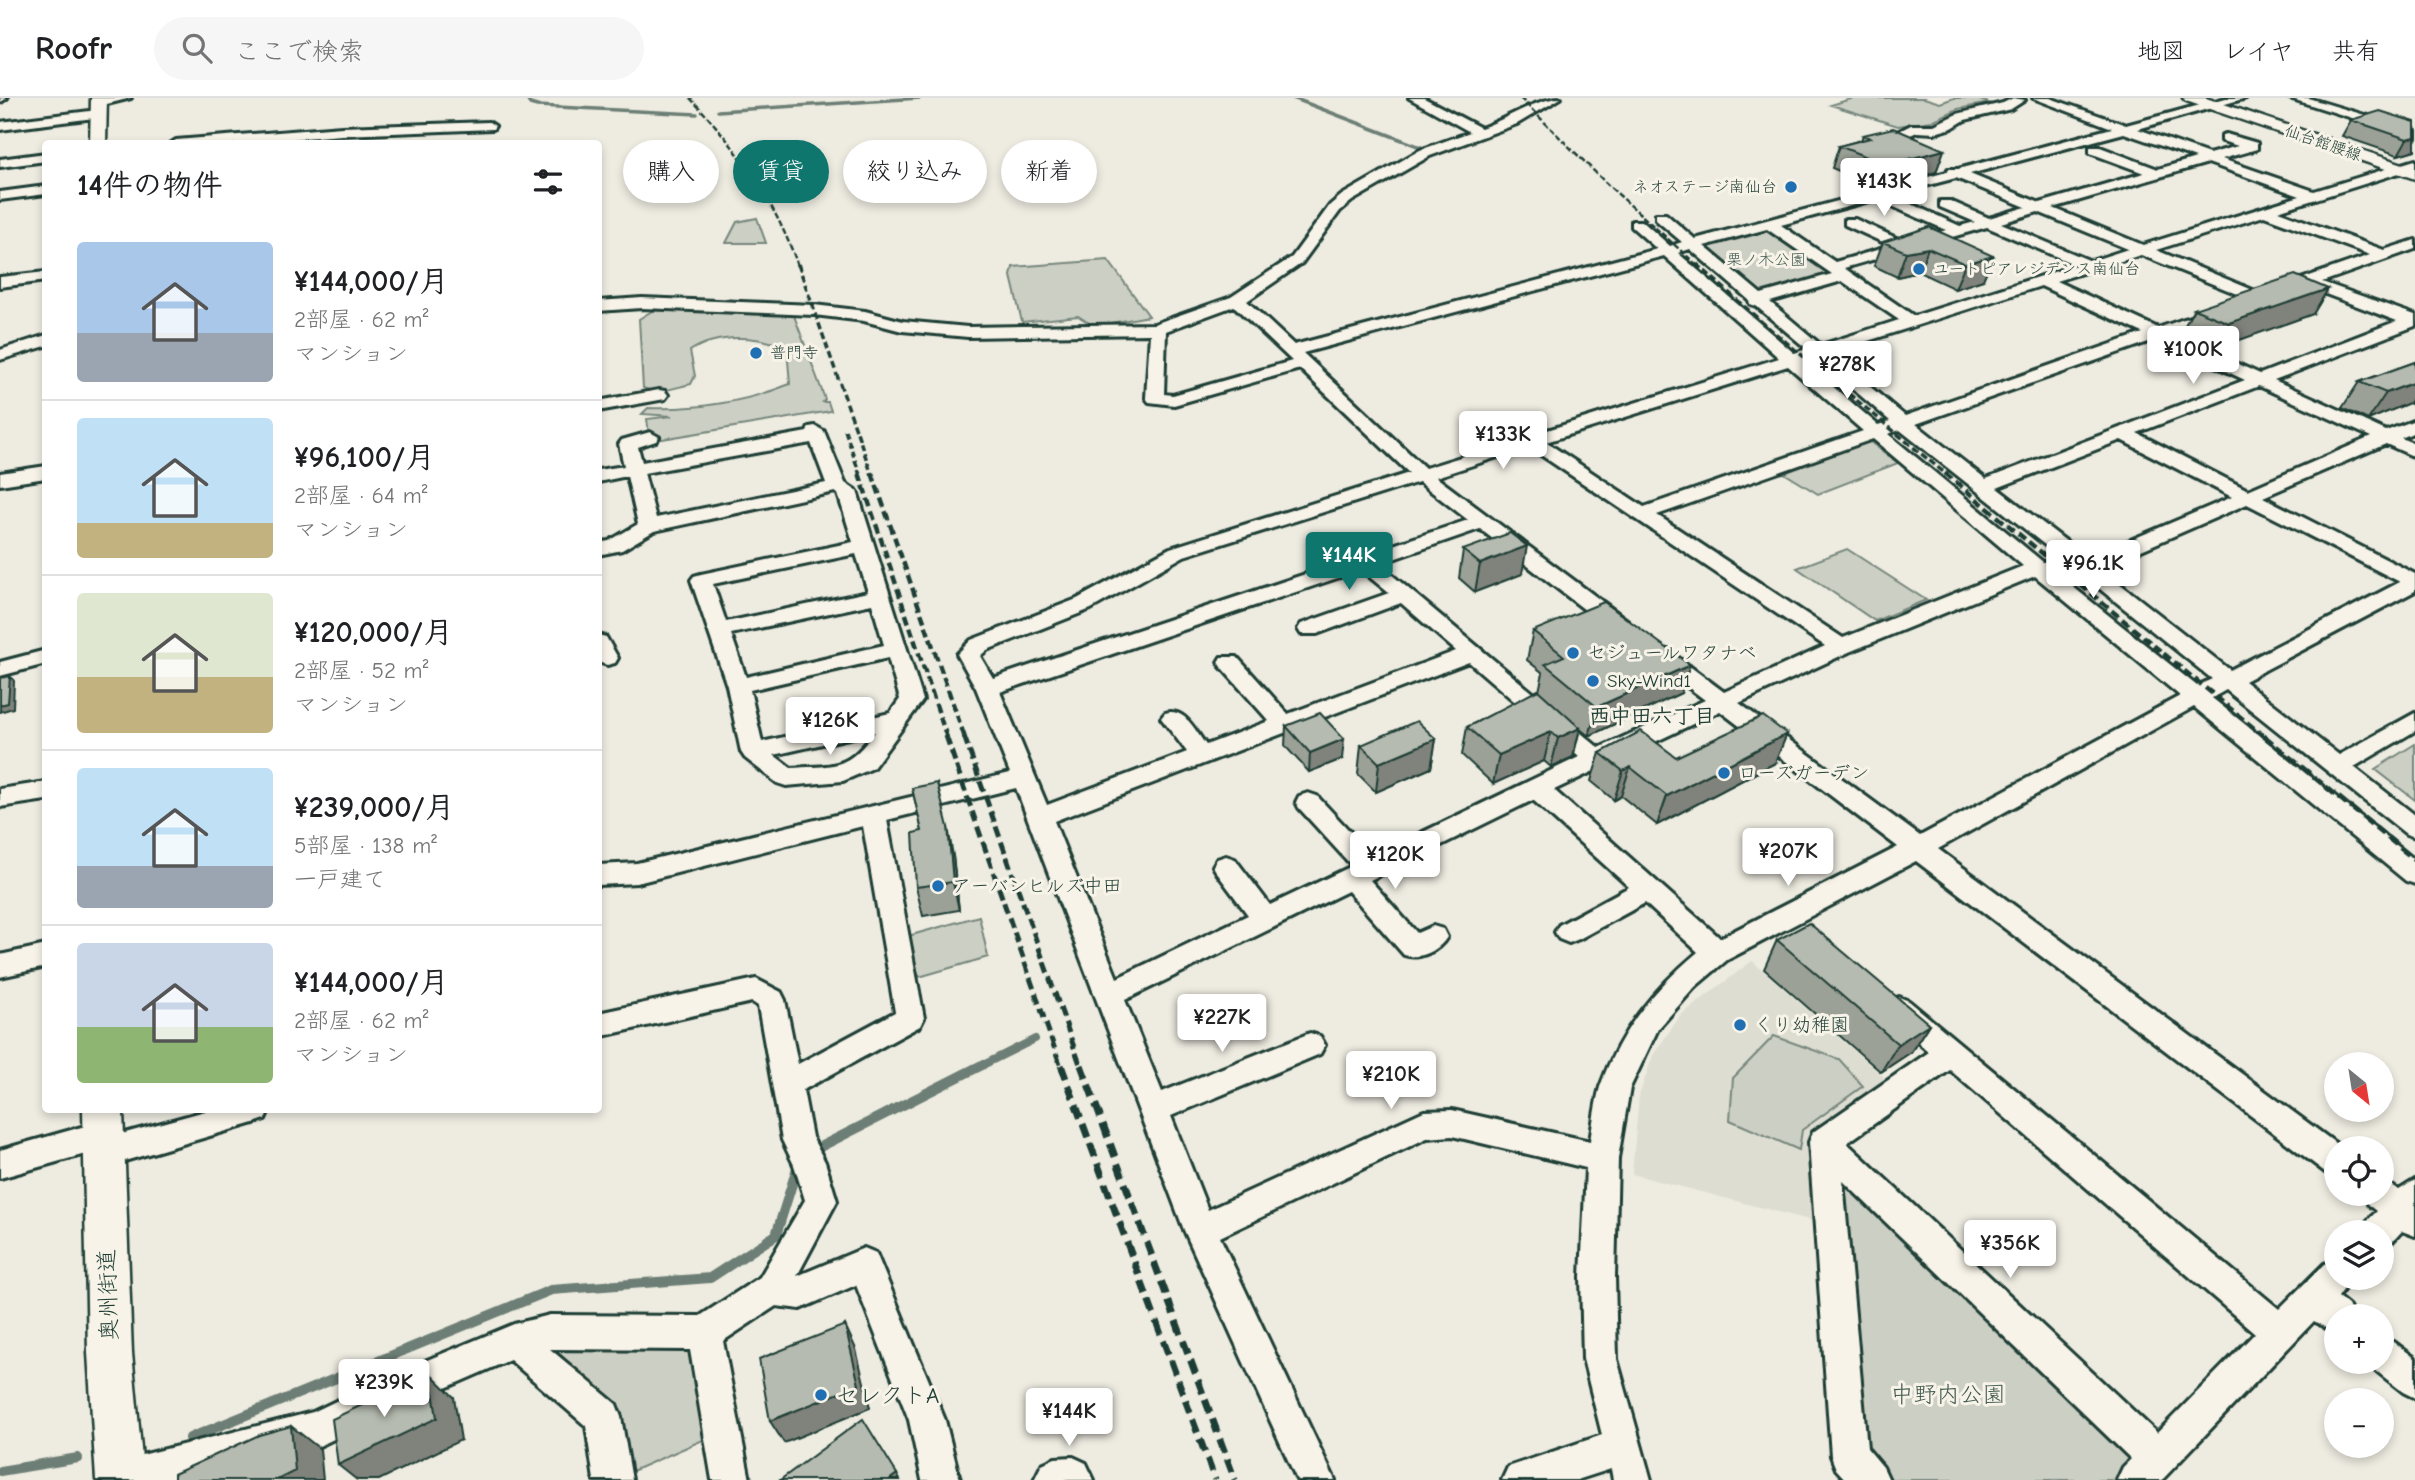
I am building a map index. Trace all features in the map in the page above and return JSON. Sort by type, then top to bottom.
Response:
[{"type":"main road","name":"仙台館腰線","points":[[2190,98],[2415,174]]},
{"type":"main road","points":[[98,140],[99,105]]},
{"type":"main road","name":"奥州街道","points":[[103,1132],[110,1353],[120,1480]]},
{"type":"street","points":[[0,126],[125,98]]},
{"type":"street","points":[[1415,98],[1479,132]]},
{"type":"street","points":[[602,306],[642,303],[814,310],[865,316],[902,327],[980,332],[1158,328],[1237,300],[1297,260],[1335,208],[1347,198],[1424,153],[1528,114],[1555,98]]},
{"type":"street","points":[[1907,153],[1882,143],[1915,128],[1935,129],[1961,117],[2007,106],[2019,98]]},
{"type":"street","points":[[2039,98],[2314,196]]},
{"type":"street","points":[[1158,328],[1156,398],[1174,400],[1298,357],[1667,251],[2240,98]]},
{"type":"street","points":[[2295,98],[2415,134]]},
{"type":"street","points":[[2323,106],[2342,101]]},
{"type":"street","points":[[2358,117],[2379,111]]},
{"type":"street","points":[[227,140],[342,131],[489,126]]},
{"type":"street","points":[[1756,300],[1903,246],[2252,146],[2226,138]]},
{"type":"street","points":[[2095,150],[2157,173]]},
{"type":"street","points":[[0,163],[42,158]]},
{"type":"street","points":[[1932,163],[2260,298]]},
{"type":"street","points":[[1316,1480],[1200,1230],[1040,817],[987,688],[968,654],[979,645],[1084,604],[1177,552],[2415,164]]},
{"type":"street","points":[[0,196],[42,191]]},
{"type":"street","points":[[1878,195],[1958,230]]},
{"type":"street","points":[[1945,204],[2091,266]]},
{"type":"street","points":[[2264,211],[2385,255]]},
{"type":"street","points":[[1661,217],[1902,422],[2415,828]]},
{"type":"street","points":[[1850,222],[1903,246]]},
{"type":"street","points":[[1637,224],[1791,360],[2036,568],[2415,874]]},
{"type":"street","points":[[1770,224],[1912,322]]},
{"type":"street","points":[[1642,514],[2415,244]]},
{"type":"street","points":[[0,282],[42,277]]},
{"type":"street","points":[[2043,281],[2415,451]]},
{"type":"street","points":[[2309,282],[2413,320]]},
{"type":"street","points":[[1237,300],[1420,475],[1480,523],[2324,1153]]},
{"type":"street","points":[[1984,486],[2413,320]]},
{"type":"street","points":[[2388,330],[2415,341]]},
{"type":"street","points":[[0,355],[42,341]]},
{"type":"street","points":[[602,405],[659,395]]},
{"type":"street","points":[[1109,995],[1596,759],[1841,647],[2036,568],[2085,567],[2415,425]]},
{"type":"street","points":[[602,475],[816,434],[837,486]]},
{"type":"street","points":[[2124,434],[2415,583]]},
{"type":"street","points":[[648,526],[628,443],[650,438]]},
{"type":"street","points":[[1532,441],[1841,647]]},
{"type":"street","points":[[0,480],[42,473]]},
{"type":"street","points":[[602,548],[615,546],[648,526],[837,486],[847,491],[912,700],[865,762],[843,774],[786,777],[753,752],[738,686],[701,580],[864,546]]},
{"type":"street","points":[[987,688],[1480,523]]},
{"type":"street","points":[[1366,563],[1596,759]]},
{"type":"street","points":[[1521,1480],[1627,1464],[1600,1359],[1598,1277],[1602,1158],[1615,1088],[1647,1021],[1685,979],[1717,952],[1917,849],[2195,697],[2415,583]]},
{"type":"street","points":[[1309,629],[1404,595]]},
{"type":"street","points":[[718,630],[880,596]]},
{"type":"street","points":[[738,686],[896,649]]},
{"type":"street","points":[[1040,817],[1286,726],[1472,653]]},
{"type":"street","points":[[0,669],[42,658]]},
{"type":"street","points":[[1229,662],[1286,726]]},
{"type":"street","points":[[1173,718],[1203,757]]},
{"type":"street","points":[[753,752],[898,719]]},
{"type":"street","points":[[2336,767],[2415,721]]},
{"type":"street","points":[[602,874],[637,873],[1023,778]]},
{"type":"street","points":[[1536,788],[1717,952]]},
{"type":"street","points":[[0,798],[42,791]]},
{"type":"street","points":[[1308,802],[1414,947],[1433,937]]},
{"type":"street","points":[[787,1084],[910,1018],[874,815]]},
{"type":"street","points":[[1226,866],[1266,919]]},
{"type":"street","points":[[1569,932],[1648,889]]},
{"type":"street","points":[[1789,915],[1815,937]]},
{"type":"street","points":[[0,966],[42,957]]},
{"type":"street","points":[[120,1480],[317,1429],[514,1341],[550,1332],[704,1333],[772,1289],[821,1200],[803,1151],[771,1000],[756,990],[602,1023]]},
{"type":"street","points":[[1878,990],[2280,1332]]},
{"type":"street","points":[[1154,1110],[1310,1045]]},
{"type":"street","points":[[1824,1142],[1951,1053]]},
{"type":"street","points":[[0,1164],[103,1132],[233,1113]]},
{"type":"street","points":[[1200,1230],[1424,1125],[1452,1123],[1602,1158]]},
{"type":"street","points":[[1824,1142],[2145,1473],[2280,1332],[2328,1297]]},
{"type":"street","points":[[1824,1142],[1849,1456],[1870,1480]]},
{"type":"street","points":[[772,1289],[800,1293],[864,1264],[927,1420],[941,1480]]},
{"type":"street","points":[[704,1333],[731,1480]]},
{"type":"street","points":[[514,1341],[603,1417],[613,1480]]},
{"type":"street","points":[[2394,1363],[2415,1380]]},
{"type":"street","points":[[1053,1480],[1055,1477],[1073,1476],[1075,1480]]},
{"type":"shaded area","points":[[1752,961],[1886,1079],[1811,1138],[1817,1222],[1632,1174],[1639,1096],[1653,1055],[1681,1015]]},
{"type":"green space","points":[[1854,98],[1924,98],[1940,103],[1954,98],[1975,98],[1989,103],[1958,109],[1932,121],[1898,126],[1831,105]]},
{"type":"green space","points":[[757,218],[766,243],[726,243],[737,222]]},
{"type":"green space","name":"栗ノ木公園","points":[[1771,229],[1833,275],[1761,293],[1704,245]]},
{"type":"green space","points":[[1108,260],[1149,316],[1094,326],[1078,316],[1022,322],[1011,276],[1013,267]]},
{"type":"green space","points":[[673,309],[793,313],[825,399],[823,402],[828,402],[831,411],[650,441],[647,419],[672,416],[642,414],[648,408],[720,404],[756,396],[790,384],[787,349],[764,341],[738,338],[712,341],[690,351],[695,376],[691,384],[661,391],[643,388],[639,319],[652,311]]},
{"type":"green space","points":[[1869,441],[1898,463],[1818,494],[1784,473]]},
{"type":"green space","points":[[1847,549],[1926,600],[1875,621],[1797,568]]},
{"type":"green space","points":[[2415,744],[2415,800],[2375,769]]},
{"type":"green space","points":[[979,916],[988,957],[919,977],[908,936]]},
{"type":"green space","points":[[1774,1036],[1839,1059],[1863,1086],[1802,1130],[1799,1150],[1730,1120],[1733,1078]]},
{"type":"green space","name":"中野内公園","points":[[1861,1187],[2126,1448],[2129,1467],[2116,1480],[1891,1480],[1866,1451],[1842,1189]]},
{"type":"green space","points":[[545,1340],[690,1340],[710,1437],[630,1472],[619,1410]]},
{"type":"building","points":[[2380,111],[2415,122],[2415,137],[2407,139],[2351,120]]},
{"type":"building","points":[[1893,128],[1944,150],[1886,165],[1839,146],[1870,138],[1863,135]]},
{"type":"building","points":[[1929,227],[1993,256],[1965,264],[1928,248],[1906,252],[1883,242]]},
{"type":"building","points":[[2295,275],[2328,289],[2229,323],[2194,309]]},
{"type":"building","points":[[2415,362],[2415,382],[2386,393],[2359,382]]},
{"type":"building","points":[[1510,533],[1527,546],[1480,564],[1463,550]]},
{"type":"building","points":[[1604,602],[1690,665],[1597,707],[1545,664],[1564,656],[1533,631]]},
{"type":"building","points":[[10,676],[8,703],[0,705],[0,678]]},
{"type":"building","points":[[1538,690],[1580,728],[1558,738],[1551,732],[1499,755],[1467,727]]},
{"type":"building","points":[[1320,713],[1344,739],[1310,753],[1286,726]]},
{"type":"building","points":[[1763,716],[1787,734],[1667,796],[1630,767],[1623,771],[1600,753],[1641,731],[1676,757]]},
{"type":"building","points":[[1417,721],[1436,739],[1379,763],[1361,745]]},
{"type":"building","points":[[937,783],[948,827],[953,882],[916,887],[913,833],[922,831],[912,788]]},
{"type":"building","points":[[1809,923],[1929,1024],[1898,1044],[1777,940]]},
{"type":"building","points":[[845,1325],[859,1385],[770,1421],[759,1359]]},
{"type":"building","points":[[430,1373],[437,1418],[338,1465],[332,1419]]},
{"type":"building","points":[[863,1419],[897,1474],[889,1480],[780,1480]]},
{"type":"building","points":[[291,1426],[295,1471],[277,1480],[174,1480],[174,1474],[259,1435]]},
{"type":"waterway","points":[[526,98],[530,104],[537,106],[697,114]]},
{"type":"waterway","points":[[718,111],[920,98]]},
{"type":"waterway","points":[[1293,98],[1423,148]]},
{"type":"waterway","points":[[979,1067],[1035,1039]]},
{"type":"waterway","points":[[810,1152],[982,1065]]},
{"type":"waterway","points":[[190,1438],[551,1290],[710,1278],[776,1235],[798,1165]]},
{"type":"waterway","points":[[0,1471],[78,1458]]},
{"type":"railway","points":[[690,98],[723,135],[753,176],[778,220],[798,266]]},
{"type":"railway","points":[[1520,98],[1609,186],[1698,266]]},
{"type":"railway","points":[[798,264],[872,475]]},
{"type":"railway","points":[[1697,264],[1763,323],[1947,475]]},
{"type":"railway","points":[[845,430],[860,475]]},
{"type":"railway","points":[[859,473],[947,738]]},
{"type":"railway","points":[[872,473],[965,738]]},
{"type":"railway","points":[[1945,473],[2266,738]]},
{"type":"railway","points":[[946,736],[1061,1067]]},
{"type":"railway","points":[[964,736],[1081,1067]]},
{"type":"railway","points":[[2264,736],[2415,860]]},
{"type":"railway","points":[[1061,1065],[1215,1480]]},
{"type":"railway","points":[[1081,1065],[1235,1480]]},
{"type":"place","name":"ネオステージ南仙台","points":[[1791,187]]},
{"type":"place","name":"ユートピアレジデンス南仙台","points":[[1919,269]]},
{"type":"place","name":"普門寺","points":[[756,353]]},
{"type":"place","name":"セジュールワタナベ","points":[[1573,653]]},
{"type":"place","name":"Sky-Wind1","points":[[1593,681]]},
{"type":"place","name":"ローズガーデン","points":[[1724,773]]},
{"type":"place","name":"アーバンヒルズ中田","points":[[938,886]]},
{"type":"place","name":"くり幼稚園","points":[[1740,1025]]},
{"type":"place","name":"セレクトA","points":[[821,1395]]},
{"type":"district","name":"西中田六丁目","points":[[1652,716]]}]
